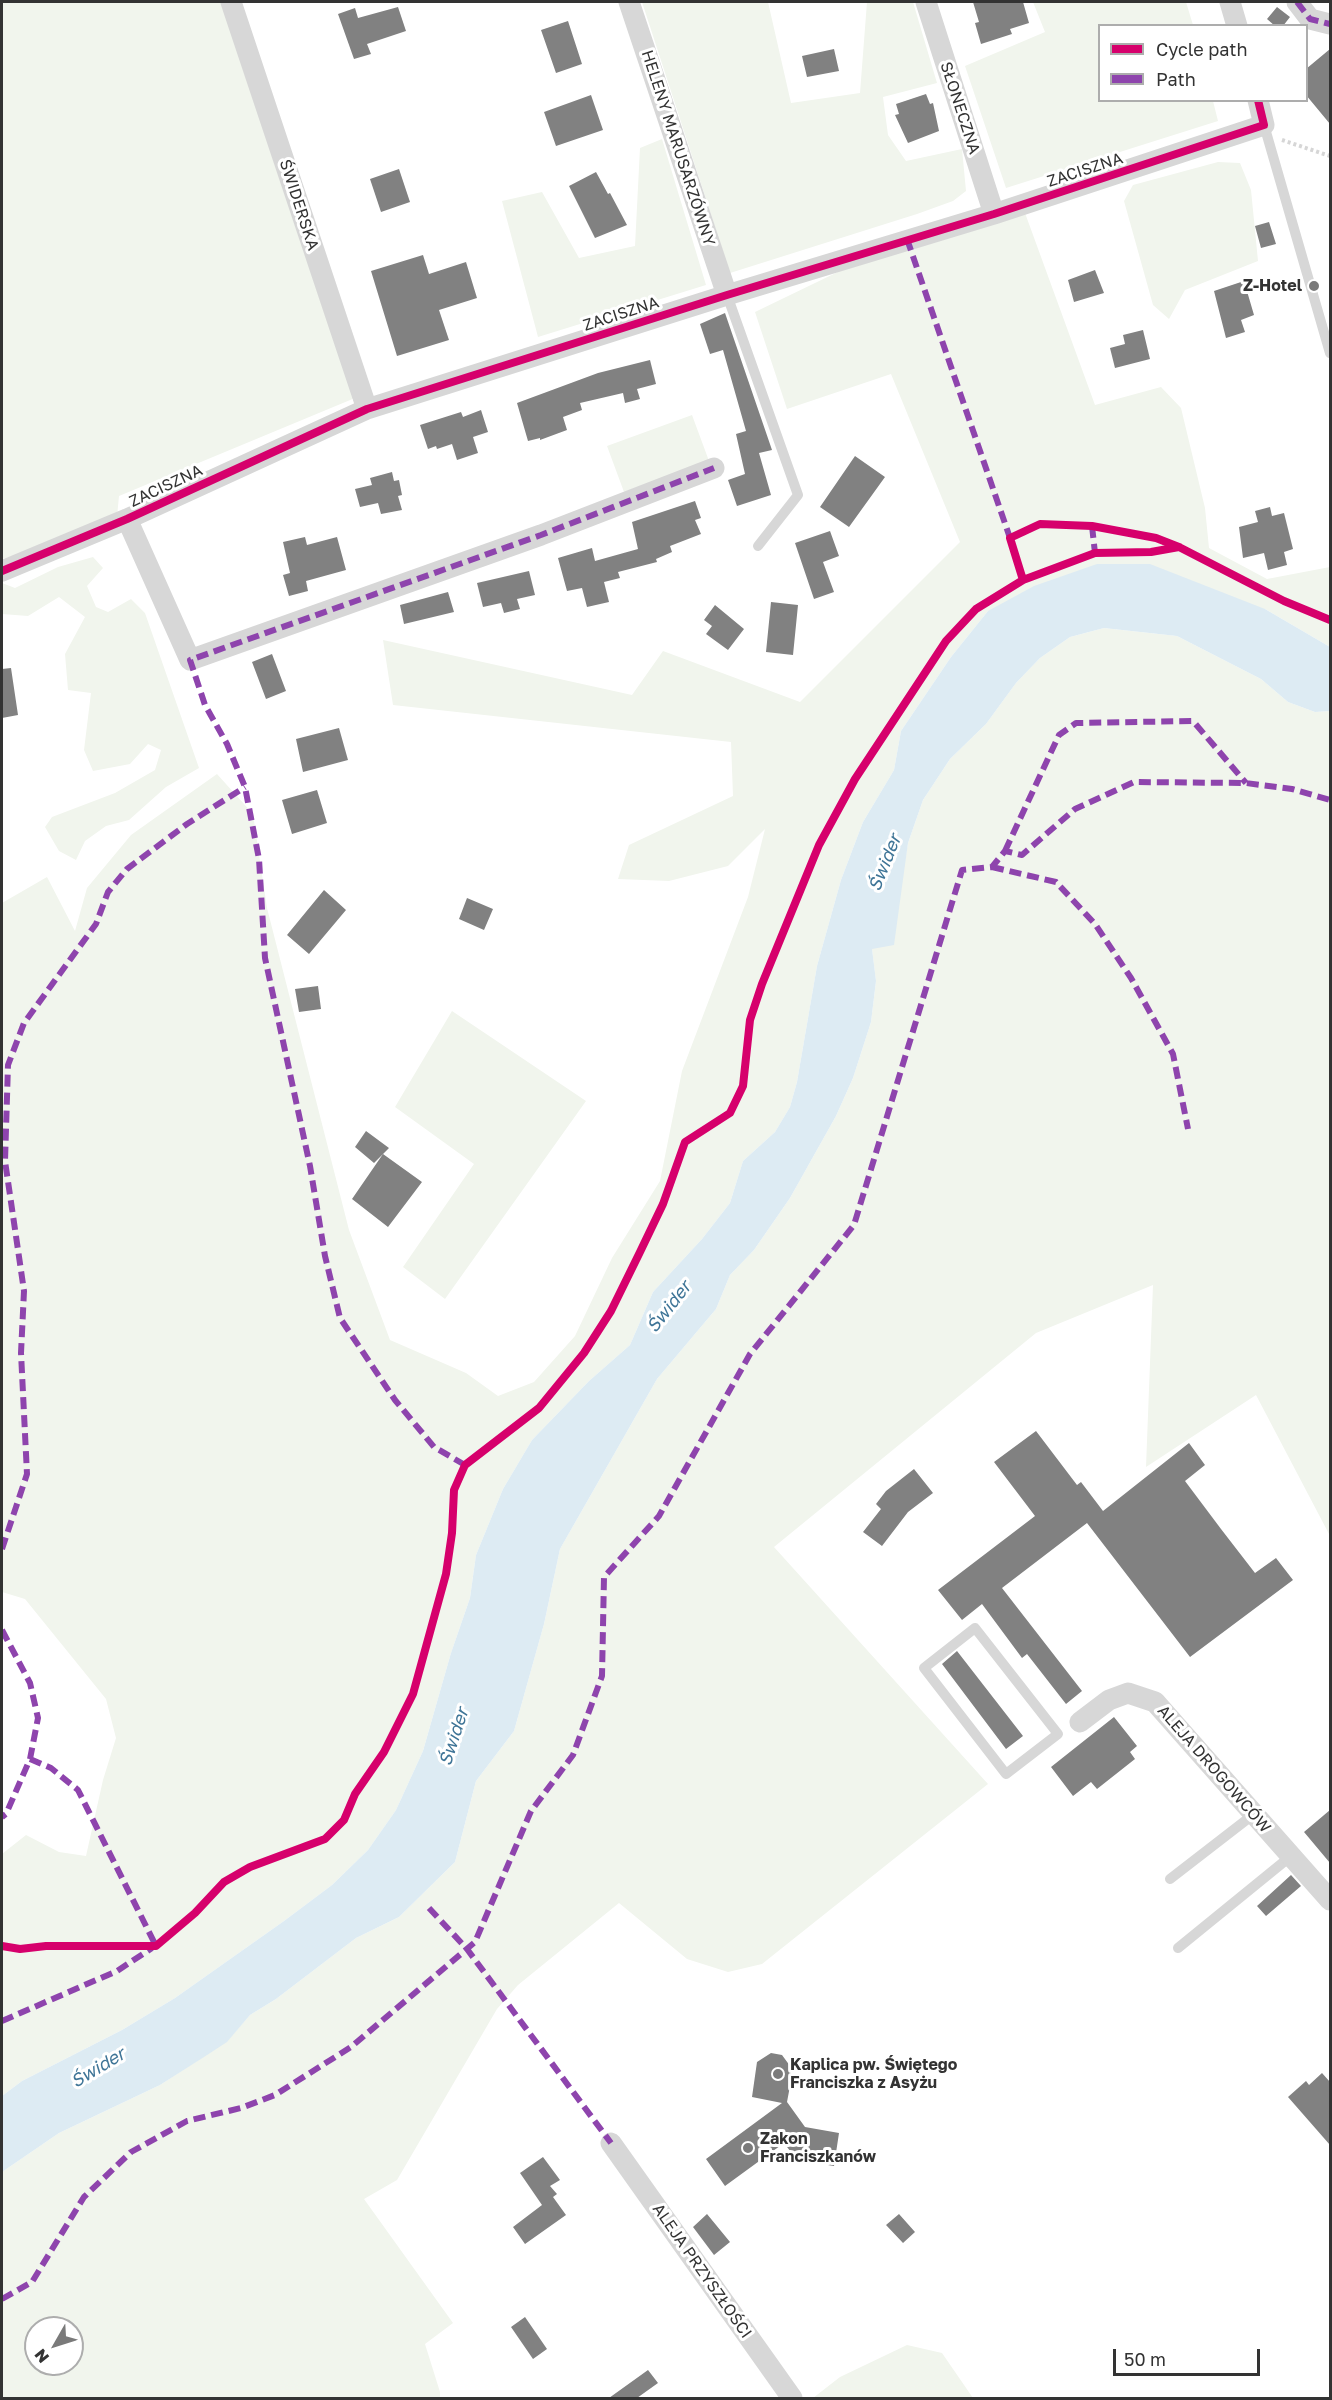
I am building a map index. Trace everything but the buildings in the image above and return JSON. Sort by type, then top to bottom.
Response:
[{"type":"street","name":"ŚWIDERSKA","points":[[231,2],[367,409]]},
{"type":"street","name":"HELENY MARUSARZÓWNY","points":[[629,2],[727,295]]},
{"type":"street","name":"SŁONECZNA","points":[[926,2],[994,214]]},
{"type":"street","points":[[1230,2],[1236,24]]},
{"type":"street","points":[[1297,2],[1311,20],[1330,24]]},
{"type":"street","points":[[1259,102],[1267,134]]},
{"type":"street","name":"ZACISZNA","points":[[2,571],[127,519],[367,409],[727,295],[1267,134]]},
{"type":"street","points":[[127,519],[190,660],[541,535],[714,468]]},
{"type":"street","name":"ALEJA DROGOWCÓW","points":[[1069,1728],[1109,1700],[1128,1693],[1155,1702],[1330,1900]]},
{"type":"street","name":"ALEJA PRZYSZŁOŚCI","points":[[612,2143],[792,2398]]},
{"type":"lane","points":[[1267,134],[1329,337],[1330,353]]},
{"type":"lane","points":[[727,295],[798,495],[758,546]]},
{"type":"lane","points":[[975,1628],[1069,1728],[1006,1774],[924,1668],[975,1628]]},
{"type":"lane","points":[[1170,1879],[1254,1814]]},
{"type":"lane","points":[[1178,1948],[1291,1856]]},
{"type":"path","points":[[1267,134],[1330,156]]},
{"type":"shaded area","points":[[2,2],[224,2],[355,398],[119,496],[116,527],[2,559]]},
{"type":"shaded area","points":[[642,2],[768,2],[791,103],[860,93],[867,2],[913,2],[937,83],[883,97],[888,135],[906,161],[962,149],[966,191],[953,201],[917,214],[730,273]]},
{"type":"shaded area","points":[[1033,2],[1186,2],[1193,24],[1098,24],[1098,102],[1213,102],[1218,121],[1006,188],[965,66],[1045,32]]},
{"type":"shaded area","points":[[662,139],[706,285],[538,337],[502,201],[542,192],[579,258],[635,246],[640,148]]},
{"type":"shaded area","points":[[1218,162],[1240,163],[1251,190],[1258,261],[1185,290],[1169,319],[1153,305],[1124,201],[1133,185]]},
{"type":"shaded area","points":[[1025,213],[1095,405],[1161,387],[1181,408],[1205,508],[1209,548],[1267,579],[1330,567],[1330,647],[1265,609],[988,611],[951,657],[901,731],[894,770],[863,822],[841,880],[817,966],[797,1082],[790,1107],[775,1132],[743,1161],[730,1203],[702,1239],[653,1292],[630,1345],[589,1381],[532,1440],[503,1489],[476,1555],[470,1598],[451,1653],[423,1751],[396,1810],[368,1850],[332,1885],[284,1921],[175,1998],[122,2030],[22,2081],[2,2096],[2,1854],[26,1835],[59,1852],[86,1856],[103,1780],[116,1738],[106,1699],[25,1599],[2,1592],[2,903],[47,877],[75,931],[87,888],[131,835],[217,774],[253,814],[267,908],[349,1230],[390,1340],[466,1373],[498,1396],[534,1382],[575,1336],[612,1258],[660,1181],[682,1071],[748,897],[765,829],[728,866],[669,881],[618,879],[629,845],[733,796],[731,742],[393,705],[383,640],[632,695],[663,651],[800,702],[960,542],[891,374],[787,409],[755,312],[844,269]]},
{"type":"shaded area","points":[[692,415],[709,461],[624,492],[607,446]]},
{"type":"shaded area","points":[[93,557],[103,568],[87,586],[96,607],[108,612],[131,599],[145,613],[199,768],[166,787],[129,820],[106,826],[85,841],[76,860],[59,851],[45,827],[52,817],[115,793],[155,770],[161,750],[148,744],[130,764],[93,771],[84,750],[91,693],[68,690],[65,654],[85,617],[59,597],[28,616],[2,614],[2,583],[15,588],[58,567]]},
{"type":"shaded area","points":[[1104,628],[1177,636],[1261,679],[1288,702],[1315,712],[1330,711],[1330,1546],[1329,1534],[1256,1395],[1146,1467],[1153,1285],[1036,1333],[774,1547],[988,1784],[762,1964],[728,1972],[687,1959],[619,1903],[518,1985],[497,2009],[397,2180],[364,2199],[453,2323],[425,2344],[440,2398],[2,2398],[2,2172],[59,2133],[160,2085],[227,2041],[250,2015],[276,1999],[356,1938],[399,1917],[455,1862],[476,1781],[514,1731],[544,1624],[560,1549],[657,1379],[716,1309],[730,1275],[754,1250],[790,1198],[836,1116],[853,1078],[871,1022],[876,981],[872,949],[900,891],[908,843],[923,800],[950,759],[986,724],[1016,683],[1040,658],[1070,637]]},
{"type":"shaded area","points":[[452,1011],[586,1101],[445,1299],[403,1267],[474,1164],[395,1107]]},
{"type":"shaded area","points":[[907,2345],[942,2353],[973,2398],[813,2398],[840,2377]]},
{"type":"water","name":"Świder","points":[[1097,564],[1150,564],[1265,609],[1330,647],[1330,711],[1315,712],[1288,702],[1261,679],[1177,636],[1104,628],[1070,637],[1040,658],[1016,683],[986,724],[950,759],[923,800],[908,843],[894,945],[872,949],[876,981],[871,1022],[853,1078],[836,1116],[790,1198],[754,1250],[730,1275],[716,1309],[657,1379],[560,1549],[544,1624],[514,1731],[476,1781],[455,1862],[399,1917],[356,1938],[276,1999],[250,2015],[227,2042],[160,2085],[59,2133],[2,2172],[2,2096],[22,2081],[122,2030],[175,1998],[284,1921],[332,1885],[368,1850],[396,1810],[423,1751],[451,1653],[470,1598],[476,1555],[503,1489],[532,1440],[589,1381],[630,1345],[653,1292],[702,1239],[730,1203],[743,1161],[775,1132],[790,1107],[797,1082],[817,966],[841,880],[863,822],[894,770],[901,731],[951,657],[988,611],[1034,586]]},
{"type":"marked path","points":[[1297,2],[1310,19],[1330,24]]},
{"type":"marked path","points":[[907,239],[1010,538]]},
{"type":"marked path","points":[[465,1465],[434,1447],[395,1400],[340,1318],[325,1256],[310,1166],[265,958],[259,859],[245,787],[227,744],[205,705],[190,660],[541,535],[714,468]]},
{"type":"marked path","points":[[1092,526],[1095,553]]},
{"type":"marked path","points":[[1005,851],[1059,735],[1076,723],[1193,721],[1246,783]]},
{"type":"marked path","points":[[2,2299],[32,2282],[84,2197],[131,2152],[187,2121],[241,2108],[275,2095],[351,2047],[475,1942],[531,1811],[573,1755],[602,1676],[604,1577],[659,1516],[750,1354],[854,1225],[962,870],[992,867],[1005,851],[1022,855],[1075,809],[1134,782],[1246,783],[1292,789],[1330,800]]},
{"type":"marked path","points":[[2,1549],[27,1474],[21,1353],[24,1291],[5,1161],[8,1065],[24,1023],[96,924],[108,892],[127,869],[187,824],[245,787]]},
{"type":"marked path","points":[[992,867],[1056,882],[1095,924],[1131,978],[1173,1054],[1188,1129]]},
{"type":"marked path","points":[[2,1630],[30,1683],[38,1718],[30,1759],[6,1814],[2,1817]]},
{"type":"marked path","points":[[30,1759],[51,1768],[78,1790],[156,1946]]},
{"type":"marked path","points":[[429,1908],[467,1949],[611,2143]]},
{"type":"marked path","points":[[2,2021],[117,1971],[152,1948]]},
{"type":"cycle path","points":[[2,571],[127,519],[367,409],[727,295],[994,214],[1264,125],[1258,102]]},
{"type":"cycle path","points":[[1023,580],[1010,538],[1040,524],[1092,526],[1156,538],[1179,547],[1284,601],[1330,620]]},
{"type":"cycle path","points":[[2,1946],[20,1949],[46,1946],[156,1946],[195,1913],[224,1882],[250,1867],[325,1839],[344,1820],[355,1794],[384,1752],[413,1694],[446,1574],[452,1533],[454,1490],[465,1465],[539,1408],[584,1353],[611,1311],[663,1204],[685,1142],[730,1113],[743,1086],[750,1020],[762,984],[819,845],[855,779],[946,641],[976,609],[1023,580],[1095,553],[1151,552],[1179,547]]},
{"type":"place","name":"Z-Hotel","points":[[1314,286]]},
{"type":"place","name":"Kaplica pw. Świętego Franciszka z Asyżu","points":[[778,2074]]},
{"type":"place","name":"Zakon Franciszkanów","points":[[748,2148]]}]
